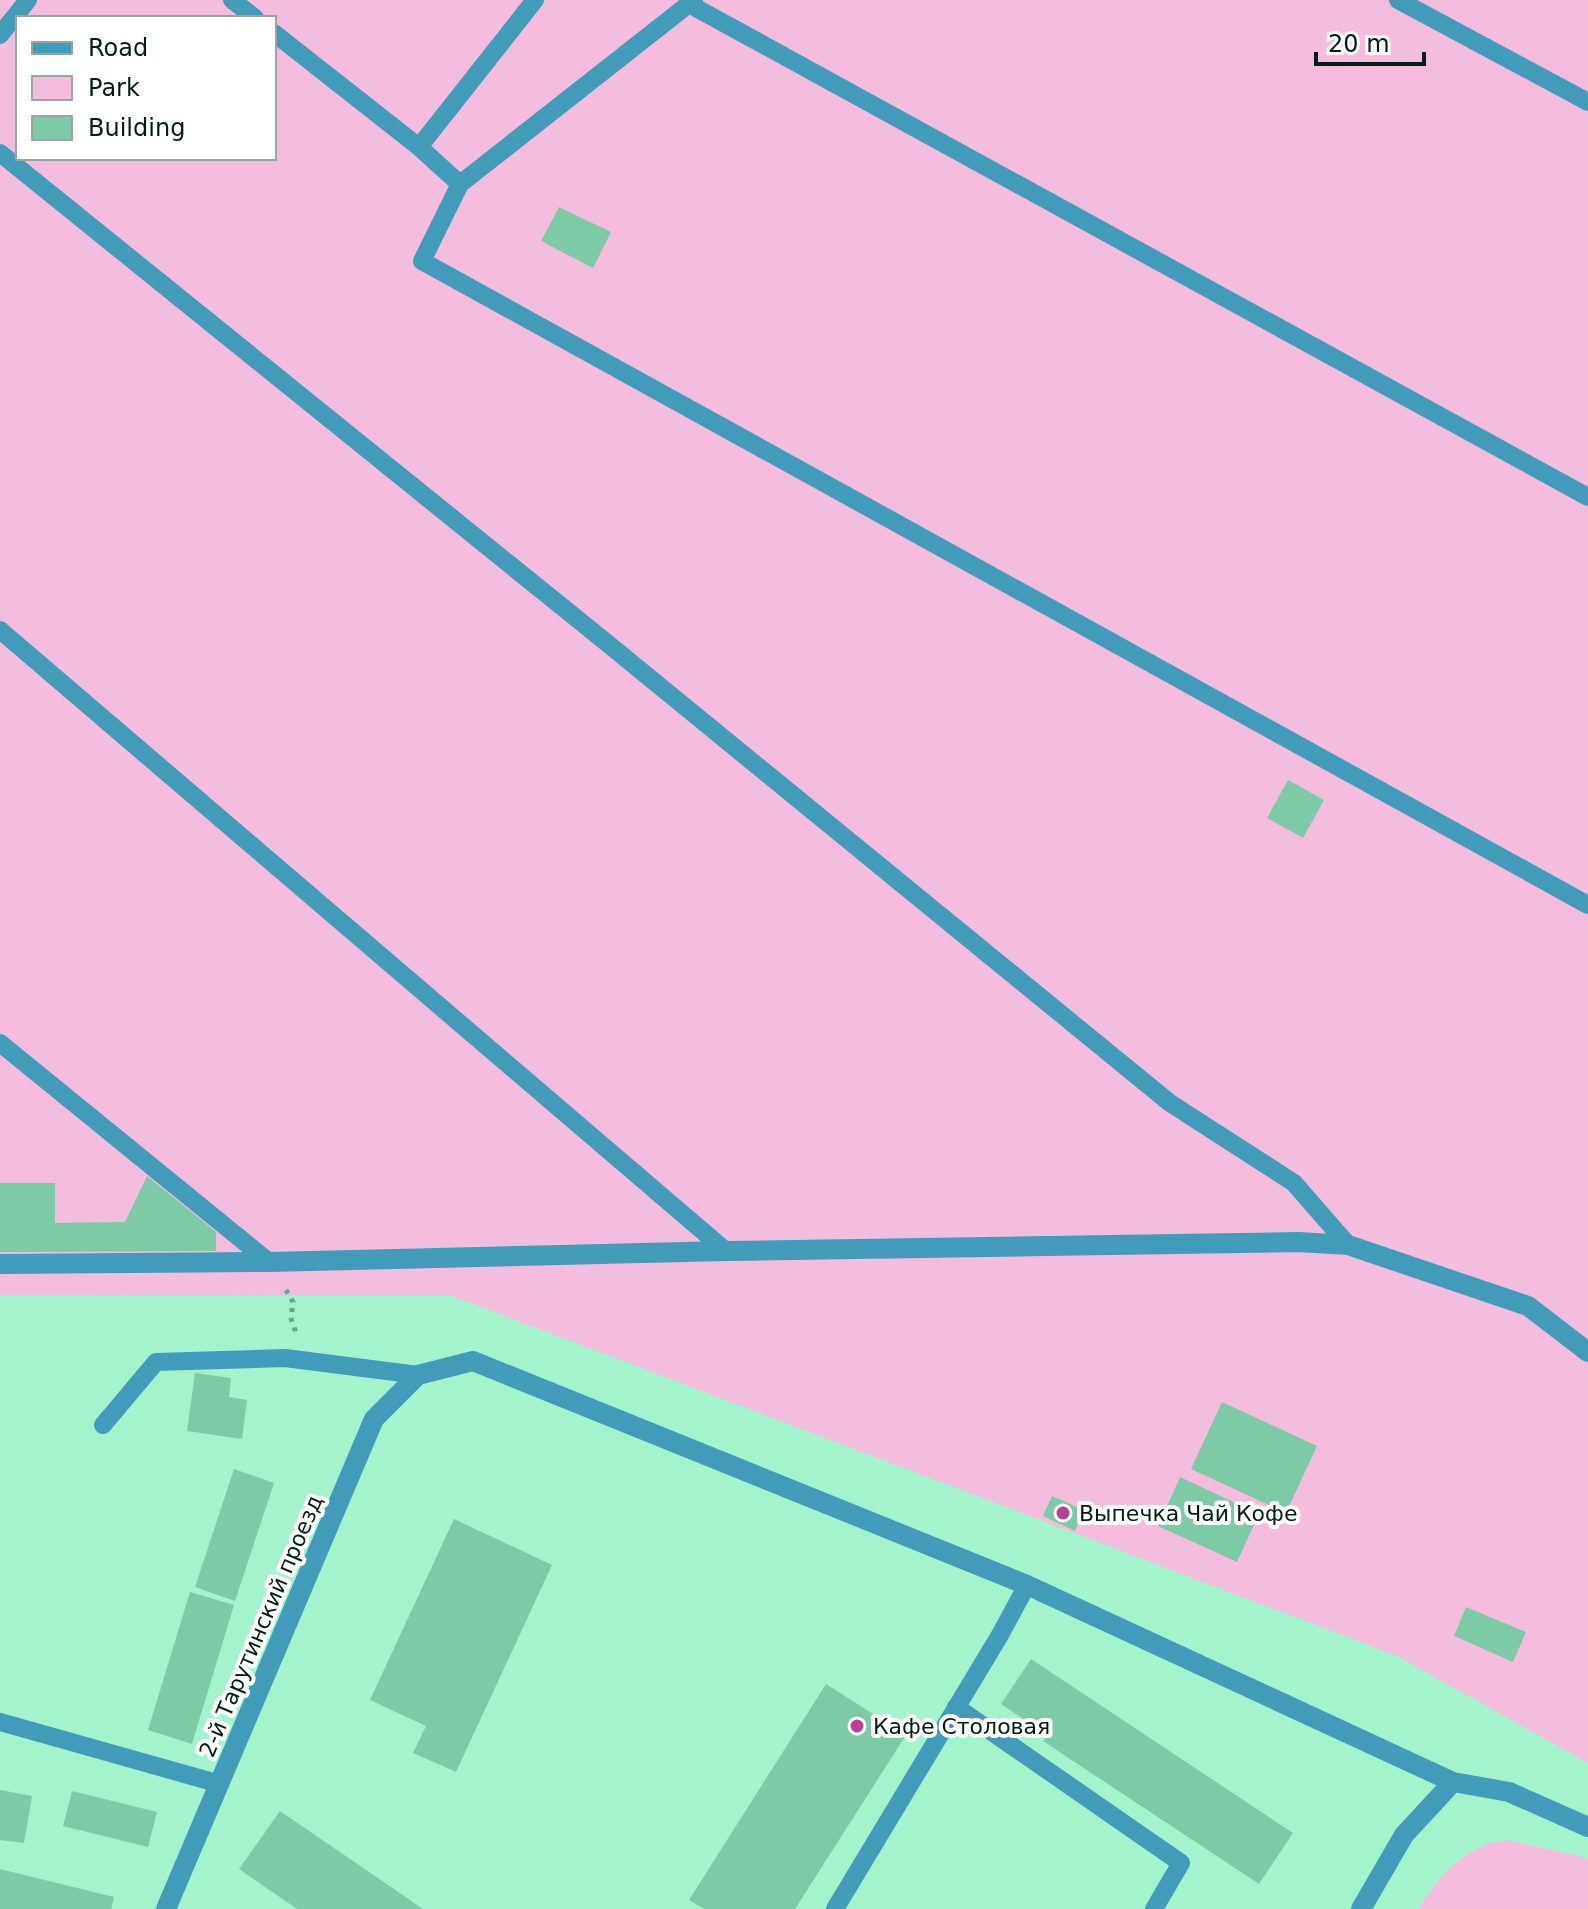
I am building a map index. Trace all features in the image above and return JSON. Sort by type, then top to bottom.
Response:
[{"type":"street","points":[[0,1264],[269,1262],[1299,1242],[1348,1245],[1528,1306],[1588,1352]]},
{"type":"street","points":[[418,1375],[473,1361],[1027,1585],[1453,1782],[1509,1792],[1588,1827]]},
{"type":"street","name":"2-й Тарутинский проезд","points":[[166,1909],[374,1419],[418,1375]]},
{"type":"street","points":[[1361,1909],[1404,1835],[1453,1782]]},
{"type":"lane","points":[[0,35],[28,0]]},
{"type":"lane","points":[[232,0],[252,16]]},
{"type":"lane","points":[[419,147],[535,0]]},
{"type":"lane","points":[[1398,0],[1588,102]]},
{"type":"lane","points":[[1588,497],[692,2],[460,184],[422,261],[1588,905]]},
{"type":"lane","points":[[276,35],[419,147],[460,184]]},
{"type":"lane","points":[[0,153],[1170,1103],[1294,1183],[1348,1245]]},
{"type":"lane","points":[[0,630],[726,1251]]},
{"type":"lane","points":[[0,1043],[269,1262]]},
{"type":"lane","points":[[103,1425],[156,1362],[285,1358],[418,1375]]},
{"type":"lane","points":[[835,1909],[1027,1585]]},
{"type":"lane","points":[[956,1707],[1181,1863],[1154,1909]]},
{"type":"lane","points":[[0,1722],[220,1784]]},
{"type":"green space","points":[[0,0],[1588,0],[1588,1763],[1397,1656],[452,1296],[0,1295]]},
{"type":"green space","points":[[1508,1840],[1588,1860],[1588,1909],[1419,1909],[1438,1881],[1464,1857],[1486,1845]]},
{"type":"building","points":[[559,207],[611,232],[593,268],[541,241]]},
{"type":"building","points":[[1288,780],[1324,800],[1303,838],[1267,818]]},
{"type":"building","points":[[147,1176],[216,1232],[216,1251],[0,1252],[0,1183],[55,1183],[55,1223],[125,1222]]},
{"type":"building","points":[[195,1373],[231,1378],[229,1397],[247,1400],[242,1439],[187,1431]]},
{"type":"building","points":[[1222,1402],[1317,1446],[1286,1513],[1191,1469]]},
{"type":"building","points":[[234,1469],[274,1483],[235,1601],[195,1587]]},
{"type":"building","points":[[1180,1477],[1259,1514],[1237,1562],[1158,1526]]},
{"type":"building","name":"Выпечка Чай Кофе","points":[[1052,1496],[1084,1510],[1075,1531],[1043,1516]]},
{"type":"building","points":[[454,1519],[552,1565],[456,1772],[413,1753],[426,1726],[370,1700]]},
{"type":"building","points":[[190,1592],[234,1605],[192,1744],[148,1730]]},
{"type":"building","points":[[1466,1607],[1526,1632],[1513,1662],[1454,1636]]},
{"type":"building","points":[[1031,1659],[1293,1833],[1259,1884],[1043,1741],[1047,1735],[1001,1704]]},
{"type":"building","points":[[826,1684],[906,1735],[795,1909],[704,1909],[689,1900]]},
{"type":"building","points":[[0,1790],[32,1796],[24,1843],[0,1840]]},
{"type":"building","points":[[72,1791],[157,1812],[148,1847],[63,1826]]},
{"type":"building","points":[[280,1811],[423,1909],[297,1909],[239,1869]]},
{"type":"building","points":[[0,1869],[114,1897],[111,1909],[0,1909]]},
{"type":"place","name":"Выпечка Чай Кофе","points":[[1063,1513]]},
{"type":"place","name":"Кафе Столовая","points":[[857,1726]]}]
